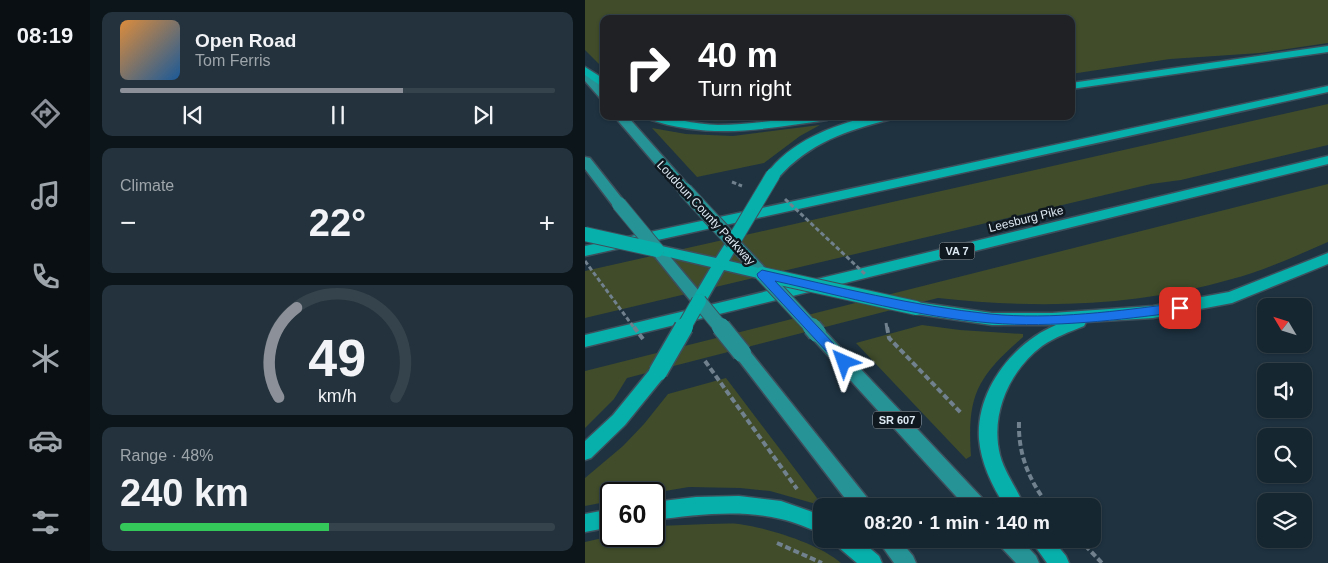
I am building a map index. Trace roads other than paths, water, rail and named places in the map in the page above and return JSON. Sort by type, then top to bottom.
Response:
[{"type":"highway","points":[[1075,85],[1328,49]]},
{"type":"highway","points":[[585,72],[600,82]]},
{"type":"highway","points":[[585,251],[1328,89]]},
{"type":"highway","points":[[664,120],[700,128],[741,127],[796,120]]},
{"type":"highway","points":[[585,452],[619,420],[658,372],[773,174],[782,163],[814,140],[872,120]]},
{"type":"highway","name":"Leesburg Pike","points":[[585,341],[1328,160]]},
{"type":"highway","points":[[585,234],[916,308],[992,319],[1052,319],[1153,312],[1232,297],[1328,258]]},
{"type":"highway","points":[[1010,498],[1004,489],[993,460],[987,432],[991,403],[1001,382],[1017,361],[1034,344],[1057,331],[1089,317]]},
{"type":"highway","points":[[665,510],[738,504],[769,507],[813,520]]},
{"type":"highway","points":[[585,522],[600,520]]},
{"type":"highway","points":[[854,548],[872,563]]},
{"type":"highway","points":[[1047,548],[1059,563]]},
{"type":"main road","points":[[585,72],[600,91]]},
{"type":"main road","name":"Loudoun County Parkway","points":[[624,120],[685,190],[970,498]]},
{"type":"main road","points":[[585,161],[741,352],[856,498]]},
{"type":"main road","points":[[894,548],[907,563]]},
{"type":"main road","points":[[1015,548],[1029,563]]}]
